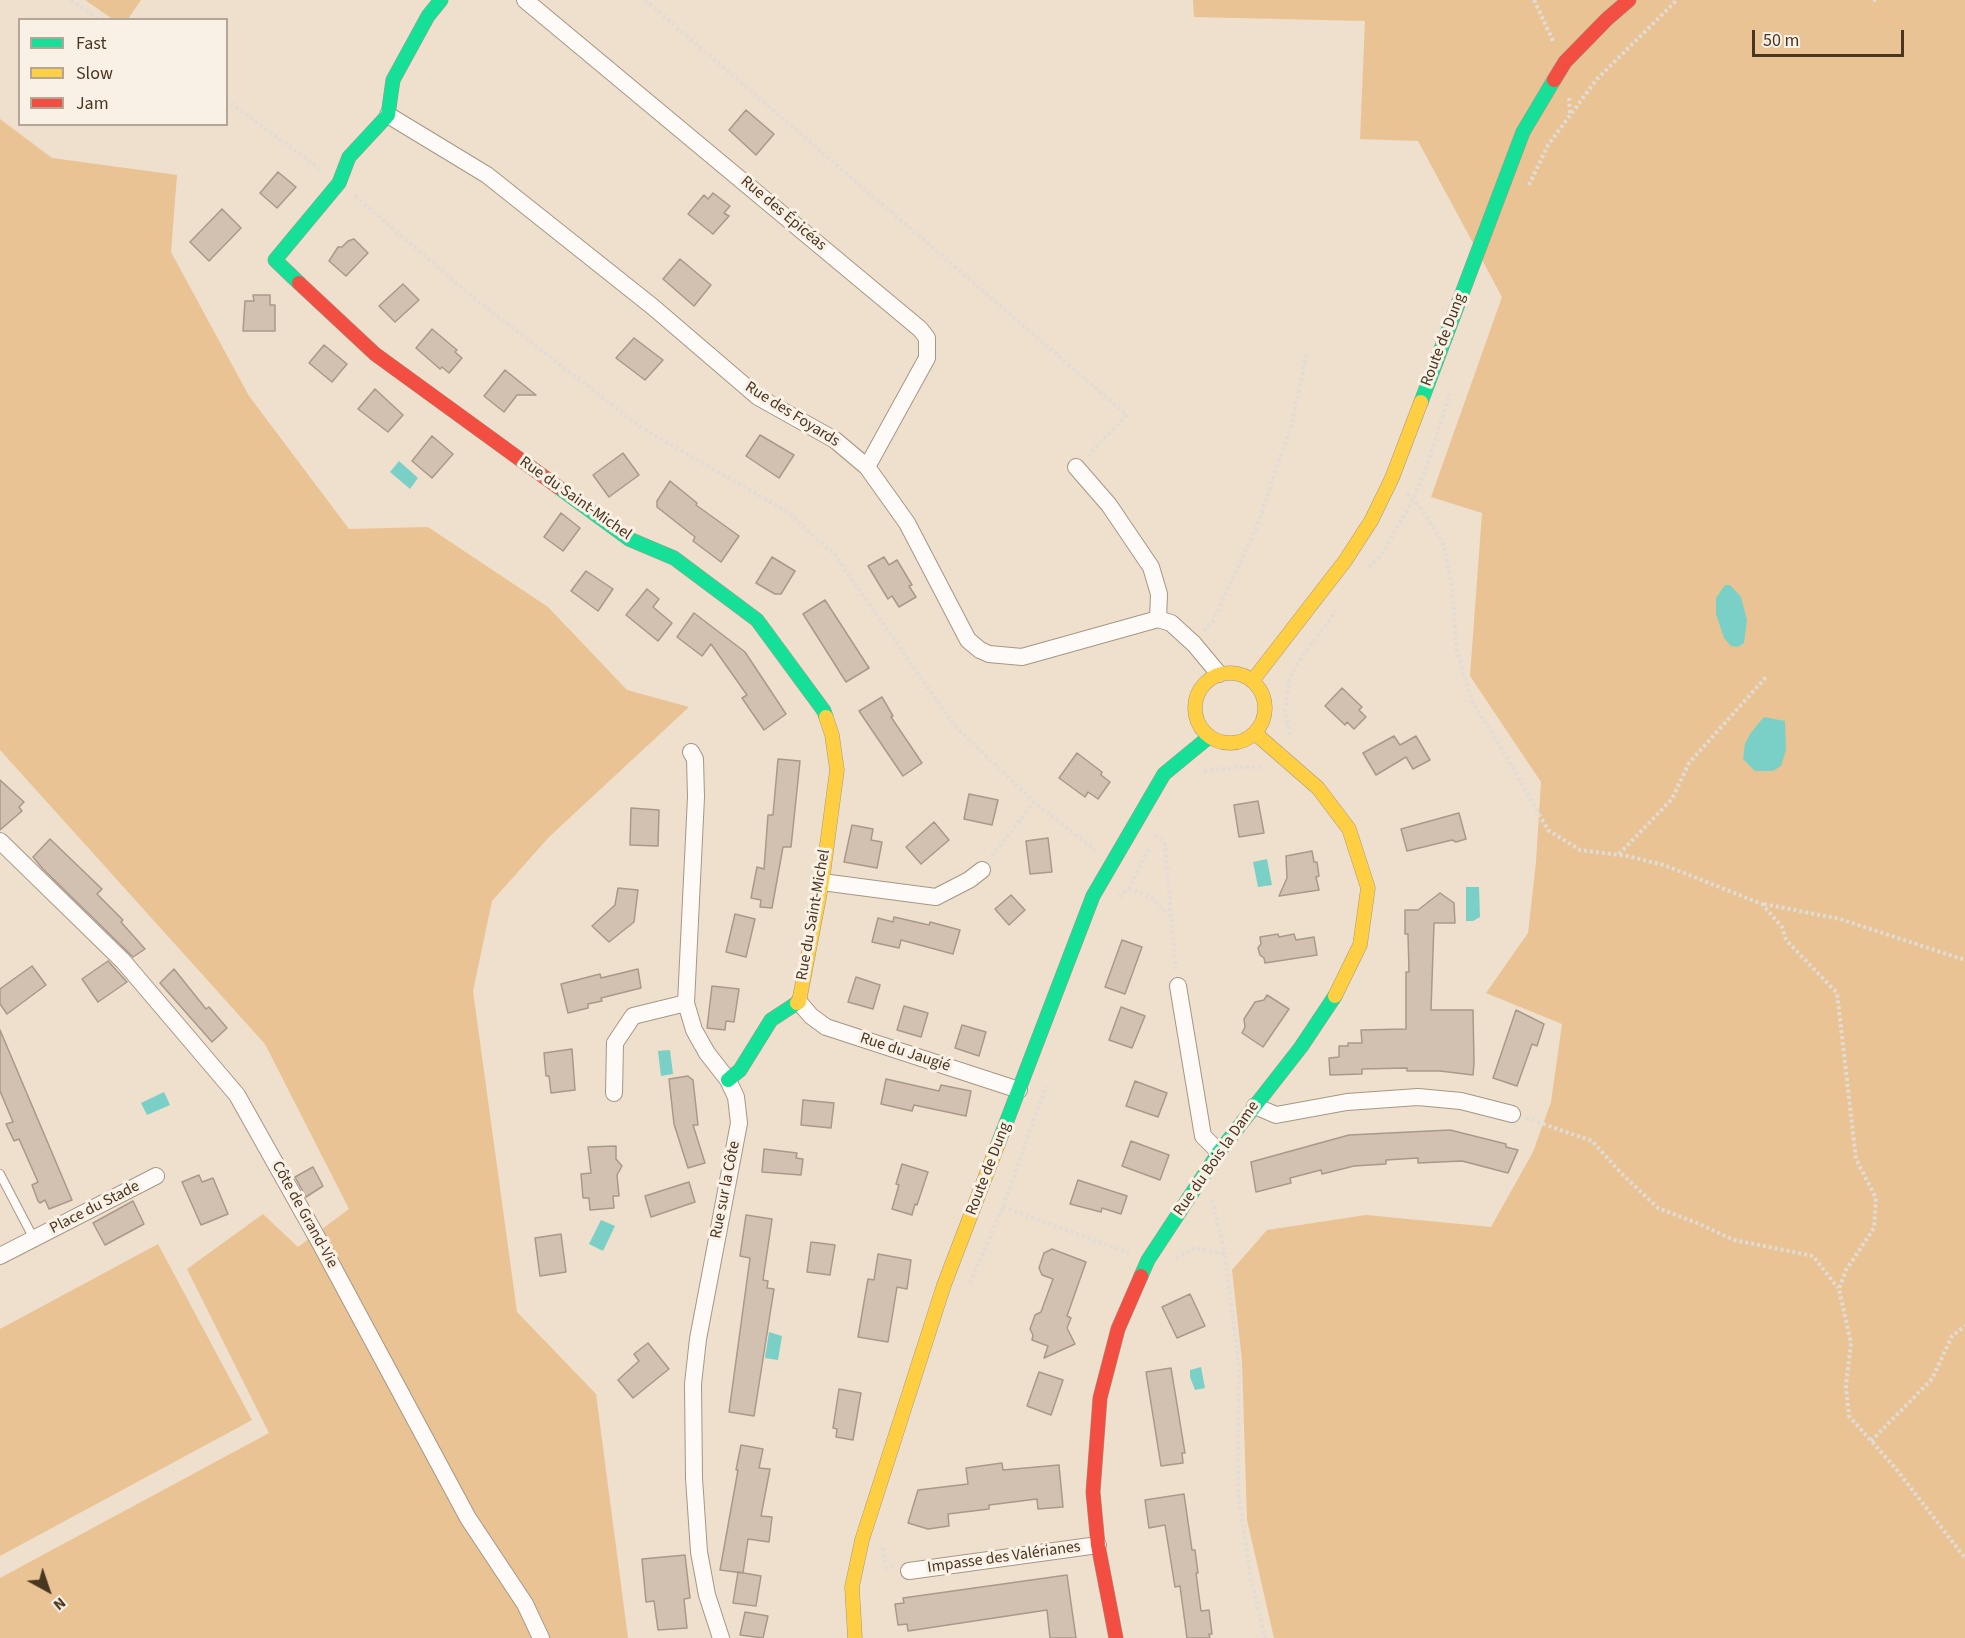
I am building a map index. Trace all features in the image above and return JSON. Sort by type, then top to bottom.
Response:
[{"type":"street","points":[[339,183],[349,158],[388,115],[393,80],[428,16],[441,0]]},
{"type":"street","name":"Rue des Épicéas","points":[[525,0],[920,329],[927,338],[927,358],[867,467]]},
{"type":"street","name":"Route de Dung","points":[[1253,680],[1345,561],[1371,521],[1392,478],[1523,132],[1565,62],[1629,0]]},
{"type":"street","name":"Rue des Foyards","points":[[388,115],[487,175],[653,307],[758,397],[835,440],[867,467],[907,523],[968,640],[989,654],[1022,657],[1158,619]]},
{"type":"street","name":"Rue du Saint-Michel","points":[[339,183],[275,260],[375,354],[629,539],[674,558],[757,620],[824,711],[832,735],[837,770],[822,882],[799,1002],[771,1020],[740,1070],[728,1080]]},
{"type":"street","points":[[1076,467],[1109,505],[1151,567],[1159,594],[1158,619],[1171,623],[1194,644],[1219,674]]},
{"type":"street","points":[[1237,673],[1253,680],[1262,692],[1266,706],[1264,721],[1256,734],[1245,741],[1233,744],[1220,743],[1209,737],[1198,725],[1195,710],[1197,695],[1206,682],[1219,674],[1237,673]]},
{"type":"street","name":"Rue du Bois la Dame","points":[[1116,1638],[1098,1545],[1093,1492],[1100,1398],[1118,1329],[1148,1260],[1219,1152],[1300,1047],[1335,996],[1360,945],[1368,888],[1349,829],[1318,788],[1256,734]]},
{"type":"street","name":"Route de Dung","points":[[855,1638],[852,1587],[862,1540],[944,1285],[1093,896],[1164,774],[1209,737]]},
{"type":"street","name":"Rue sur la Côte","points":[[691,752],[694,759],[696,797],[686,1003],[694,1030],[707,1053],[728,1080],[736,1097],[739,1123],[698,1339],[693,1384],[694,1478],[699,1552],[707,1596],[721,1638]]},
{"type":"street","name":"Côte de Grand-Vie","points":[[0,841],[123,961],[237,1095],[319,1241],[468,1518],[525,1604],[541,1638]]},
{"type":"street","points":[[822,882],[936,897],[969,880],[982,870]]},
{"type":"street","points":[[1178,986],[1203,1136],[1219,1152]]},
{"type":"street","name":"Rue du Jaugié","points":[[799,1002],[811,1016],[826,1027],[1019,1090]]},
{"type":"street","points":[[614,1093],[615,1043],[633,1016],[686,1003]]},
{"type":"street","points":[[1255,1106],[1276,1116],[1347,1102],[1418,1097],[1461,1101],[1512,1114]]},
{"type":"street","name":"Place du Stade","points":[[0,1256],[156,1176]]},
{"type":"street","name":"Impasse des Valérianes","points":[[909,1571],[1098,1545]]},
{"type":"lane","name":"Place du Stade","points":[[0,1174],[34,1239]]},
{"type":"path","points":[[70,0],[96,18]]},
{"type":"path","points":[[645,0],[1127,415],[1076,467]]},
{"type":"path","points":[[1532,0],[1565,62]]},
{"type":"path","points":[[1528,186],[1548,145],[1597,79],[1677,0]]},
{"type":"path","points":[[1873,0],[1879,0]]},
{"type":"path","points":[[228,101],[339,183],[470,294],[642,428],[786,511],[835,555],[954,725],[1034,802],[1094,849],[1089,858]]},
{"type":"path","points":[[1194,644],[1212,621],[1257,526],[1292,423],[1307,352]]},
{"type":"path","points":[[1365,569],[1380,557],[1413,500],[1428,462],[1452,386]]},
{"type":"path","points":[[1392,478],[1421,508],[1444,545],[1452,588],[1457,651],[1472,701],[1548,830],[1580,850],[1619,855],[1664,865],[1762,904],[1840,919],[1965,960]]},
{"type":"path","points":[[1197,775],[1205,770],[1266,767],[1281,756],[1291,739],[1285,712],[1289,679],[1339,606]]},
{"type":"path","points":[[1619,855],[1672,799],[1689,763],[1767,676]]},
{"type":"path","points":[[982,870],[1034,802]]},
{"type":"path","points":[[1093,896],[1110,902],[1129,888],[1160,827]]},
{"type":"path","points":[[1155,835],[1164,844],[1178,986]]},
{"type":"path","points":[[1129,888],[1152,898],[1171,917]]},
{"type":"path","points":[[1762,904],[1782,927],[1786,940],[1837,993],[1856,1159],[1876,1198],[1874,1228],[1846,1270],[1839,1289]]},
{"type":"path","points":[[969,1285],[1004,1207],[1049,1076]]},
{"type":"path","points":[[1512,1114],[1592,1141],[1658,1208],[1734,1239],[1813,1257],[1839,1289],[1851,1342],[1846,1386],[1849,1416],[1898,1470],[1965,1558]]},
{"type":"path","points":[[1211,1197],[1225,1254],[1239,1366],[1238,1492],[1251,1580],[1265,1638]]},
{"type":"path","points":[[1004,1207],[1148,1260],[1168,1263],[1194,1248],[1225,1254]]},
{"type":"path","points":[[1871,1441],[1932,1379],[1952,1336],[1965,1326]]},
{"type":"path","points":[[862,1540],[883,1546],[886,1568],[905,1565],[909,1571]]},
{"type":"shaded area","points":[[85,0],[141,0],[129,18],[111,18]]},
{"type":"shaded area","points":[[1193,0],[1965,0],[1965,1638],[1274,1638],[1247,1520],[1242,1361],[1232,1270],[1267,1230],[1366,1215],[1491,1227],[1533,1152],[1551,1102],[1562,1024],[1486,993],[1528,933],[1536,862],[1541,782],[1470,676],[1482,513],[1431,497],[1502,297],[1418,141],[1360,139],[1365,21],[1194,17]]},
{"type":"shaded area","points":[[0,119],[52,158],[177,175],[171,252],[249,396],[349,529],[428,527],[548,607],[627,690],[689,707],[549,837],[492,901],[473,991],[517,1312],[596,1394],[628,1638],[0,1638],[0,1578],[269,1433],[187,1269],[263,1214],[298,1247],[349,1209],[265,1044],[0,750]]},
{"type":"shaded area","points":[[158,1244],[252,1420],[0,1556],[0,1329]]},
{"type":"water","points":[[399,461],[418,478],[410,489],[390,472]]},
{"type":"water","points":[[1725,585],[1730,585],[1741,597],[1747,620],[1744,643],[1738,647],[1731,646],[1724,638],[1716,614],[1716,598]]},
{"type":"water","points":[[1764,717],[1785,721],[1786,750],[1781,766],[1773,771],[1755,771],[1743,759],[1745,744]]},
{"type":"water","points":[[1267,859],[1272,885],[1258,887],[1253,862]]},
{"type":"water","points":[[1466,887],[1479,887],[1480,917],[1473,921],[1466,921]]},
{"type":"water","points":[[670,1050],[673,1074],[661,1076],[658,1051]]},
{"type":"water","points":[[164,1092],[170,1105],[147,1115],[141,1103]]},
{"type":"water","points":[[601,1220],[615,1226],[603,1251],[589,1244]]},
{"type":"water","points":[[769,1332],[782,1336],[778,1360],[765,1358]]},
{"type":"water","points":[[1201,1367],[1205,1388],[1195,1390],[1190,1370]]},
{"type":"building","points":[[746,110],[774,134],[756,155],[729,130]]},
{"type":"building","points":[[278,172],[296,187],[277,208],[260,193]]},
{"type":"building","points":[[713,193],[730,206],[724,213],[729,216],[713,234],[688,214],[704,195],[708,199]]},
{"type":"building","points":[[222,209],[241,228],[209,261],[190,242]]},
{"type":"building","points":[[354,239],[368,253],[346,276],[329,261],[338,247]]},
{"type":"building","points":[[680,259],[711,285],[694,306],[663,279]]},
{"type":"building","points":[[403,284],[419,300],[395,322],[379,306]]},
{"type":"building","points":[[253,295],[270,295],[270,305],[275,305],[275,331],[243,331],[245,301],[254,301]]},
{"type":"building","points":[[432,329],[457,350],[455,352],[462,358],[449,373],[442,367],[440,369],[416,348]]},
{"type":"building","points":[[634,338],[663,360],[645,380],[616,358]]},
{"type":"building","points":[[324,345],[347,364],[332,382],[309,363]]},
{"type":"building","points":[[505,370],[536,395],[517,395],[504,412],[484,396]]},
{"type":"building","points":[[375,389],[403,415],[388,432],[358,409]]},
{"type":"building","points":[[760,435],[794,455],[779,478],[746,456]]},
{"type":"building","points":[[432,436],[453,454],[432,478],[412,461]]},
{"type":"building","points":[[623,453],[639,475],[609,497],[593,475]]},
{"type":"building","points":[[670,481],[697,503],[696,505],[739,536],[721,562],[693,541],[695,537],[657,507],[657,501]]},
{"type":"building","points":[[561,513],[580,528],[563,551],[544,537]]},
{"type":"building","points":[[772,557],[795,571],[781,594],[775,594],[756,583]]},
{"type":"building","points":[[884,557],[889,565],[897,560],[912,585],[909,586],[916,597],[899,607],[892,596],[888,599],[868,566]]},
{"type":"building","points":[[586,571],[613,589],[598,611],[571,591]]},
{"type":"building","points":[[647,589],[659,599],[653,607],[672,623],[658,641],[626,615]]},
{"type":"building","points":[[825,600],[869,668],[846,682],[803,614]]},
{"type":"building","points":[[694,613],[745,652],[786,714],[764,730],[742,698],[747,695],[711,644],[702,656],[677,637]]},
{"type":"building","points":[[1342,688],[1362,707],[1359,710],[1366,717],[1354,729],[1347,722],[1345,725],[1325,706]]},
{"type":"building","points":[[882,697],[893,716],[891,717],[922,763],[903,776],[859,711]]},
{"type":"building","points":[[1394,736],[1400,745],[1416,736],[1430,760],[1413,769],[1406,757],[1376,775],[1363,753]]},
{"type":"building","points":[[1077,753],[1102,772],[1101,775],[1110,782],[1098,799],[1088,792],[1085,797],[1059,778]]},
{"type":"building","points":[[778,759],[800,761],[791,847],[783,847],[772,908],[760,907],[761,900],[751,898],[757,867],[764,869],[768,815],[773,815]]},
{"type":"building","points":[[0,780],[24,802],[19,807],[22,811],[0,830]]},
{"type":"building","points":[[969,794],[998,800],[992,825],[964,819]]},
{"type":"building","points":[[1258,801],[1264,833],[1239,837],[1234,805]]},
{"type":"building","points":[[631,808],[659,810],[658,846],[630,845]]},
{"type":"building","points":[[1459,813],[1466,839],[1456,842],[1452,840],[1407,851],[1401,829]]},
{"type":"building","points":[[934,822],[949,840],[921,864],[906,847]]},
{"type":"building","points":[[852,825],[873,829],[871,840],[882,842],[877,868],[844,862]]},
{"type":"building","points":[[1048,838],[1052,872],[1030,874],[1026,841]]},
{"type":"building","points":[[50,839],[102,889],[97,894],[123,920],[121,922],[145,949],[133,957],[43,869],[33,857]]},
{"type":"building","points":[[1312,851],[1314,862],[1317,862],[1319,876],[1316,877],[1319,890],[1279,896],[1287,878],[1286,856]]},
{"type":"building","points":[[618,888],[638,890],[634,922],[609,942],[592,926],[615,905]]},
{"type":"building","points":[[1440,893],[1454,903],[1455,923],[1434,923],[1431,1010],[1473,1010],[1473,1075],[1440,1071],[1407,1071],[1407,1068],[1362,1069],[1362,1074],[1330,1075],[1329,1058],[1339,1057],[1339,1046],[1348,1046],[1348,1043],[1362,1043],[1361,1030],[1406,1029],[1406,972],[1409,972],[1405,910],[1418,910]]},
{"type":"building","points":[[1011,895],[1025,910],[1009,925],[995,909]]},
{"type":"building","points":[[735,914],[755,919],[746,957],[726,952]]},
{"type":"building","points":[[894,917],[929,925],[930,922],[960,930],[953,954],[901,940],[899,948],[872,942],[878,918],[893,922]]},
{"type":"building","points":[[1278,934],[1279,937],[1294,934],[1296,940],[1314,937],[1317,955],[1265,963],[1258,948],[1261,944],[1260,937]]},
{"type":"building","points":[[1122,940],[1142,947],[1125,994],[1105,987]]},
{"type":"building","points":[[108,961],[127,982],[98,1002],[82,979]]},
{"type":"building","points":[[32,966],[46,985],[7,1014],[0,1004],[0,989]]},
{"type":"building","points":[[174,969],[206,1009],[209,1007],[227,1028],[212,1042],[160,983]]},
{"type":"building","points":[[638,969],[641,988],[601,998],[602,1001],[588,1004],[588,1008],[568,1013],[561,984],[600,974],[601,978]]},
{"type":"building","points":[[856,977],[880,985],[873,1009],[848,1002]]},
{"type":"building","points":[[712,986],[739,989],[734,1022],[726,1021],[725,1030],[707,1028]]},
{"type":"building","points":[[1267,995],[1289,1009],[1263,1047],[1242,1033],[1245,1027],[1244,1019],[1255,1002],[1264,1000]]},
{"type":"building","points":[[904,1006],[928,1013],[921,1037],[897,1030]]},
{"type":"building","points":[[1121,1007],[1145,1016],[1132,1048],[1109,1040]]},
{"type":"building","points":[[1516,1010],[1544,1024],[1537,1046],[1532,1044],[1517,1086],[1493,1078]]},
{"type":"building","points":[[962,1025],[986,1032],[979,1056],[955,1048]]},
{"type":"building","points":[[0,1030],[72,1200],[49,1209],[45,1200],[40,1203],[38,1201],[32,1185],[38,1182],[19,1139],[14,1141],[6,1124],[13,1122],[0,1091]]},
{"type":"building","points":[[572,1049],[575,1090],[551,1093],[549,1076],[546,1076],[544,1053]]},
{"type":"building","points":[[688,1076],[693,1080],[698,1125],[693,1125],[705,1163],[688,1168],[674,1124],[669,1079]]},
{"type":"building","points":[[886,1079],[939,1091],[941,1085],[971,1091],[966,1116],[914,1105],[912,1111],[881,1104]]},
{"type":"building","points":[[1135,1081],[1167,1093],[1158,1117],[1126,1106]]},
{"type":"building","points":[[803,1100],[834,1103],[831,1128],[801,1125]]},
{"type":"building","points":[[1450,1130],[1506,1144],[1506,1147],[1518,1150],[1508,1173],[1462,1161],[1418,1163],[1418,1158],[1386,1160],[1386,1164],[1354,1166],[1322,1174],[1321,1170],[1290,1178],[1291,1183],[1256,1192],[1251,1162],[1349,1135]]},
{"type":"building","points":[[1131,1141],[1169,1155],[1160,1180],[1122,1166]]},
{"type":"building","points":[[616,1146],[616,1159],[622,1166],[617,1175],[619,1196],[613,1196],[614,1208],[590,1210],[589,1198],[583,1198],[581,1174],[591,1173],[588,1147]]},
{"type":"building","points":[[764,1149],[797,1153],[796,1158],[803,1159],[801,1175],[762,1172]]},
{"type":"building","points":[[902,1164],[928,1172],[912,1215],[892,1209]]},
{"type":"building","points":[[313,1167],[323,1186],[306,1197],[295,1177]]},
{"type":"building","points":[[199,1175],[202,1182],[213,1178],[228,1214],[201,1225],[182,1182]]},
{"type":"building","points":[[1078,1180],[1127,1196],[1121,1214],[1102,1208],[1101,1212],[1070,1204]]},
{"type":"building","points":[[689,1182],[695,1202],[651,1217],[645,1196]]},
{"type":"building","points":[[133,1201],[144,1224],[105,1245],[93,1223]]},
{"type":"building","points":[[746,1215],[772,1219],[763,1280],[768,1281],[767,1288],[774,1289],[754,1416],[729,1412],[750,1258],[740,1256]]},
{"type":"building","points":[[561,1234],[566,1272],[540,1276],[535,1238]]},
{"type":"building","points":[[811,1242],[835,1245],[830,1275],[807,1272]]},
{"type":"building","points":[[1052,1249],[1086,1262],[1067,1316],[1071,1318],[1067,1328],[1075,1344],[1044,1358],[1048,1346],[1032,1340],[1033,1335],[1030,1329],[1035,1315],[1041,1312],[1053,1279],[1042,1275],[1039,1268],[1044,1253]]},
{"type":"building","points":[[878,1254],[911,1260],[907,1289],[897,1287],[888,1342],[858,1337],[868,1279],[874,1280]]},
{"type":"building","points":[[1190,1294],[1205,1326],[1177,1338],[1162,1307]]},
{"type":"building","points":[[648,1343],[669,1369],[633,1398],[618,1380],[639,1361],[634,1354]]},
{"type":"building","points":[[1171,1368],[1185,1453],[1182,1453],[1183,1463],[1161,1466],[1146,1372]]},
{"type":"building","points":[[1039,1372],[1063,1380],[1051,1415],[1027,1406]]},
{"type":"building","points":[[839,1389],[861,1393],[853,1440],[836,1437],[837,1429],[833,1428]]},
{"type":"building","points":[[741,1445],[763,1449],[759,1468],[770,1469],[761,1516],[772,1517],[769,1542],[748,1539],[743,1573],[720,1570]]},
{"type":"building","points":[[1002,1463],[1003,1470],[1059,1465],[1063,1507],[1038,1509],[1037,1499],[989,1505],[989,1509],[948,1514],[949,1526],[928,1529],[908,1523],[918,1490],[968,1484],[966,1468]]},
{"type":"building","points":[[1184,1494],[1192,1550],[1195,1550],[1201,1611],[1209,1610],[1212,1634],[1209,1634],[1210,1638],[1187,1638],[1180,1586],[1175,1587],[1165,1525],[1149,1528],[1145,1500]]},
{"type":"building","points":[[685,1555],[690,1598],[684,1599],[687,1628],[658,1630],[654,1601],[646,1602],[642,1559]]},
{"type":"building","points":[[738,1572],[761,1576],[756,1606],[733,1603]]},
{"type":"building","points":[[1067,1575],[1076,1638],[1050,1638],[1047,1610],[908,1631],[907,1624],[898,1625],[895,1604],[904,1603],[903,1598]]},
{"type":"building","points":[[745,1612],[768,1616],[763,1638],[740,1635]]},
{"type":"traffic: fast","points":[[299,283],[275,260],[339,183],[349,157],[388,115],[393,80],[428,16],[441,0]]},
{"type":"traffic: fast","points":[[1421,402],[1523,132],[1554,80]]},
{"type":"traffic: fast","points":[[558,487],[629,539],[674,558],[757,620],[824,711],[826,717]]},
{"type":"traffic: fast","points":[[998,1144],[1093,896],[1164,774],[1209,737]]},
{"type":"traffic: fast","points":[[1141,1276],[1148,1260],[1219,1152],[1301,1047],[1335,996]]},
{"type":"traffic: fast","points":[[728,1080],[740,1070],[771,1020],[797,1003]]},
{"type":"traffic: slow","points":[[1253,680],[1345,561],[1371,521],[1392,478],[1421,402]]},
{"type":"traffic: slow","points":[[1237,673],[1250,679],[1259,688],[1263,694],[1265,708],[1263,722],[1255,733],[1244,741],[1223,743],[1205,733],[1197,722],[1195,701],[1205,683],[1216,675],[1237,673]]},
{"type":"traffic: slow","points":[[797,1003],[822,882],[837,770],[832,735],[826,717]]},
{"type":"traffic: slow","points":[[1256,734],[1318,788],[1349,829],[1368,888],[1360,945],[1335,996]]},
{"type":"traffic: slow","points":[[855,1638],[852,1587],[862,1540],[944,1285],[998,1144]]},
{"type":"traffic: jam","points":[[1554,80],[1565,62],[1629,0]]},
{"type":"traffic: jam","points":[[299,283],[375,354],[558,487]]},
{"type":"traffic: jam","points":[[1116,1638],[1098,1545],[1093,1492],[1100,1398],[1118,1329],[1141,1276]]}]
